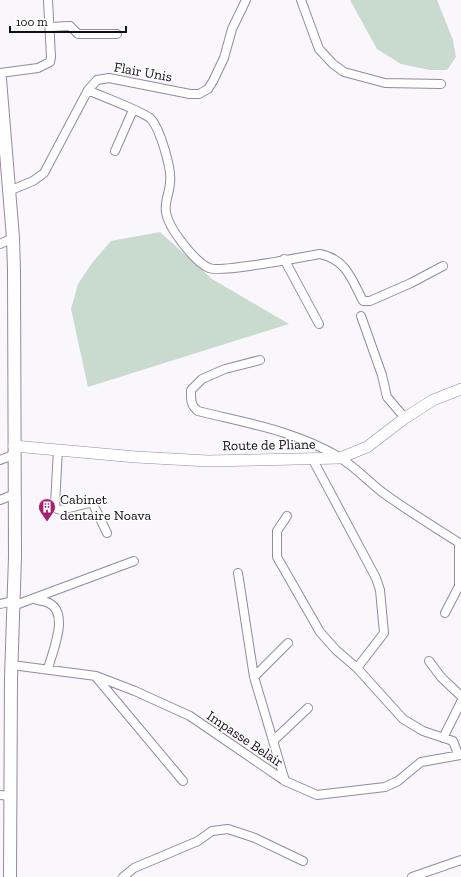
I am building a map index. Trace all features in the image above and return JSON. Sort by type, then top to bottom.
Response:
[{"type":"main road","points":[[0,79],[4,179],[9,191],[13,238],[13,450],[15,494],[12,665],[5,795],[10,877]]},
{"type":"street","points":[[0,73],[38,68],[47,65],[51,57],[48,0]]},
{"type":"street","name":"Flair Unis","points":[[9,191],[33,181],[44,173],[88,90],[97,80],[109,78],[190,94],[199,94],[208,89],[224,58],[232,29],[246,0]]},
{"type":"street","points":[[301,0],[319,48],[333,64],[344,72],[385,83],[441,84]]},
{"type":"street","points":[[50,27],[70,26],[78,34],[84,35],[117,34]]},
{"type":"street","points":[[88,90],[150,118],[157,128],[170,172],[166,212],[175,233],[191,253],[210,269],[226,270],[320,254],[332,256],[344,266],[363,301],[370,301],[390,293],[443,266]]},
{"type":"street","points":[[115,151],[133,110]]},
{"type":"street","points":[[0,244],[13,238]]},
{"type":"street","points":[[284,259],[319,324]]},
{"type":"street","points":[[361,316],[382,375],[386,396],[405,418]]},
{"type":"street","points":[[260,360],[226,369],[202,379],[191,390],[191,403],[193,408],[198,411],[294,436],[340,458],[381,491],[431,526],[460,544],[459,586],[445,613]]},
{"type":"street","name":"Route de Pliane","points":[[13,450],[58,449],[136,457],[208,461],[313,460],[340,458],[367,447],[405,418],[437,397],[461,389]]},
{"type":"street","points":[[58,449],[55,505],[61,510],[89,503],[93,504],[107,534]]},
{"type":"street","points":[[0,460],[13,450]]},
{"type":"street","points":[[313,460],[376,578],[380,590],[384,633],[357,668]]},
{"type":"street","points":[[0,500],[15,494]]},
{"type":"street","points":[[287,516],[277,531],[276,553],[278,562],[320,632],[336,650],[357,668],[403,719],[413,727],[453,740],[460,754]]},
{"type":"street","points":[[0,604],[13,603],[34,598],[134,561]]},
{"type":"street","points":[[238,573],[254,677],[285,781]]},
{"type":"street","points":[[34,598],[50,604],[60,615],[60,626],[48,669]]},
{"type":"street","points":[[254,677],[288,643]]},
{"type":"street","points":[[429,661],[441,677],[461,696]]},
{"type":"street","name":"Impasse Belair","points":[[12,665],[96,676],[190,716],[285,781],[317,795],[324,796],[385,787],[398,781],[421,762],[460,754]]},
{"type":"street","points":[[96,676],[183,780]]},
{"type":"street","points":[[443,738],[461,702]]},
{"type":"street","points":[[273,741],[308,708]]},
{"type":"street","points":[[123,877],[134,868],[198,841],[212,831],[228,829],[255,838],[303,861]]},
{"type":"street","points":[[412,877],[461,860]]},
{"type":"green space","points":[[350,0],[437,0],[453,40],[456,57],[447,70],[430,70],[401,64],[377,49]]},
{"type":"green space","points":[[160,232],[212,279],[289,324],[88,387],[71,309],[78,284],[92,263],[111,241]]},
{"type":"place","name":"Cabinet dentaire Noava","points":[[47,522]]}]
